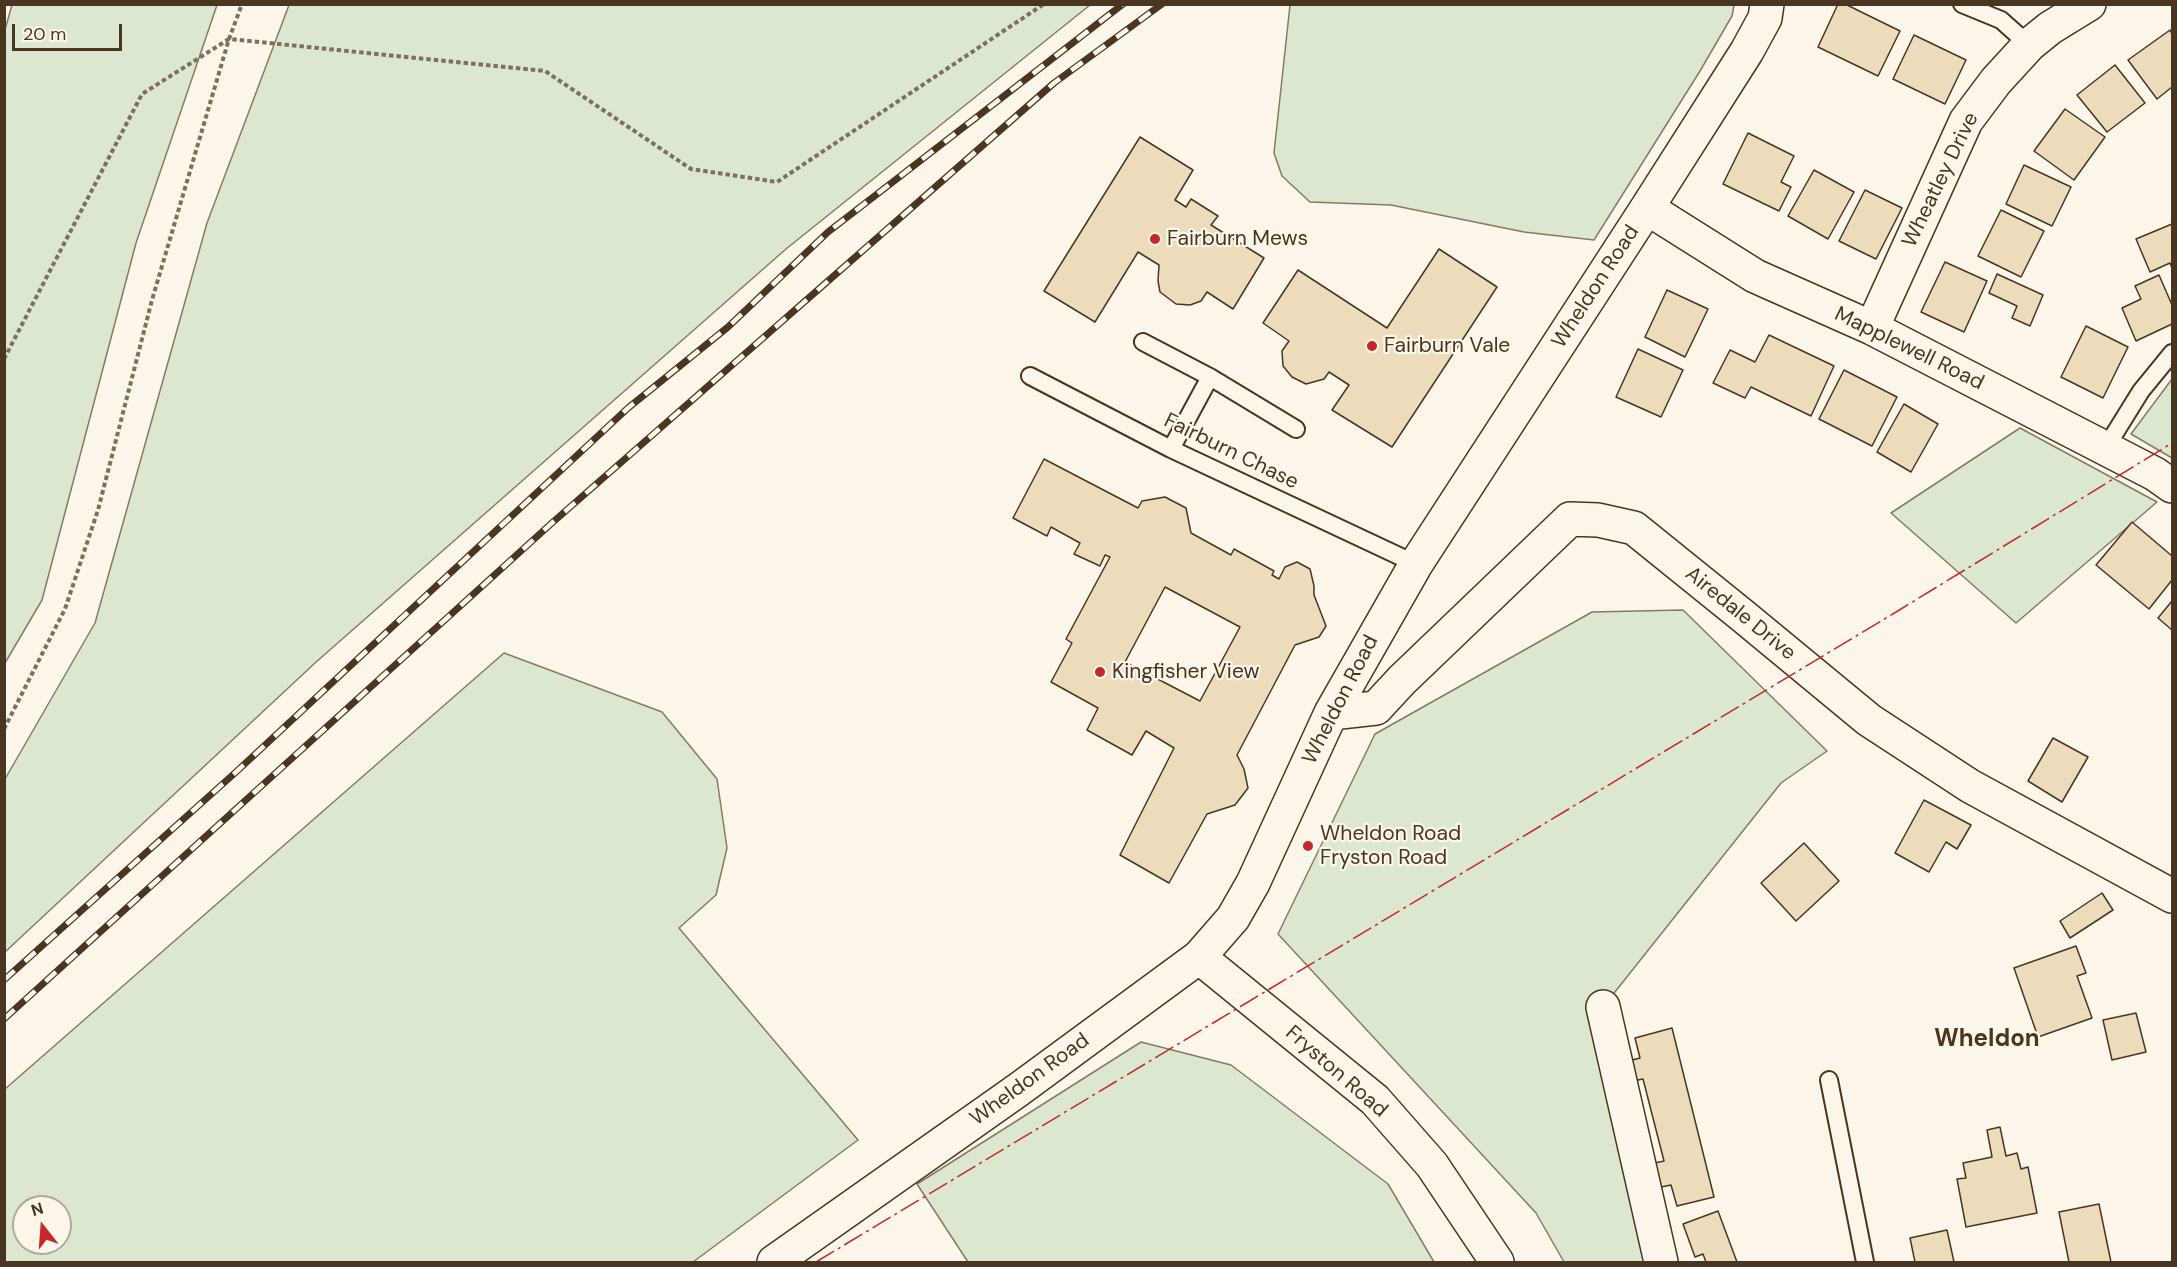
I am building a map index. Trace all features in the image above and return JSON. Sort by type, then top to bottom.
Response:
[{"type":"street","name":"Wheldon Road","points":[[774,1263],[1018,1090],[1199,957],[1233,918],[1253,883],[1331,713],[1416,564],[1747,51],[1765,18],[1767,4]]},
{"type":"street","name":"Wheatley Drive","points":[[1872,328],[1966,121],[1996,81],[2029,45],[2050,28],[2089,4]]},
{"type":"street","name":"Mapplewell Road","points":[[1647,208],[1755,276],[1872,328],[2155,474],[2172,486]]},
{"type":"street","name":"Airedale Drive","points":[[1331,713],[1376,708],[1402,680],[1570,519],[1598,520],[1634,528],[1869,720],[1970,786],[2172,896]]},
{"type":"street","name":"Fryston Road","points":[[1199,957],[1375,1101],[1432,1165],[1497,1263]]},
{"type":"street","points":[[1603,1007],[1661,1263]]},
{"type":"lane","points":[[1962,4],[2001,20],[2029,45]]},
{"type":"lane","points":[[1143,342],[1210,376],[1296,429]]},
{"type":"lane","points":[[2105,449],[2141,391],[2172,353]]},
{"type":"lane","name":"Fairburn Chase","points":[[1030,376],[1171,449],[1416,564]]},
{"type":"lane","points":[[1171,449],[1210,376]]},
{"type":"lane","points":[[1828,1080],[1865,1263]]},
{"type":"path","points":[[4,729],[65,609],[98,510],[152,300],[229,39],[242,4]]},
{"type":"path","points":[[4,358],[142,94],[229,39],[545,71],[691,169],[777,182],[1044,4]]},
{"type":"green space","points":[[1290,4],[1734,5],[1732,16],[1700,71],[1594,240],[1524,232],[1391,205],[1310,202],[1282,176],[1274,153]]},
{"type":"green space","points":[[12,5],[217,5],[136,243],[42,600],[5,663],[4,33]]},
{"type":"green space","points":[[289,5],[1090,5],[786,249],[315,663],[5,952],[5,779],[95,623],[207,223]]},
{"type":"green space","points":[[2172,379],[2172,458],[2131,434]]},
{"type":"green space","points":[[2020,428],[2157,502],[2016,623],[1891,513]]},
{"type":"green space","points":[[1683,610],[1827,751],[1781,783],[1603,1007],[1661,1262],[1564,1262],[1536,1213],[1278,934],[1375,734],[1592,612]]},
{"type":"green space","points":[[504,653],[662,712],[717,779],[727,848],[716,895],[679,928],[858,1140],[693,1262],[5,1262],[5,1089]]},
{"type":"green space","points":[[1141,1042],[1231,1065],[1388,1184],[1434,1262],[968,1262],[917,1184]]},
{"type":"building","points":[[1838,4],[1845,4],[1900,31],[1878,76],[1818,47]]},
{"type":"building","points":[[2170,30],[2172,34],[2172,87],[2157,99],[2128,60]]},
{"type":"building","points":[[1914,35],[1966,60],[1945,104],[1893,79]]},
{"type":"building","points":[[2115,65],[2145,103],[2107,132],[2077,95]]},
{"type":"building","points":[[2065,109],[2105,137],[2074,180],[2034,151]]},
{"type":"building","points":[[1748,133],[1794,156],[1781,182],[1791,187],[1779,211],[1723,184]]},
{"type":"building","name":"Fairburn Mews","points":[[1140,137],[1193,170],[1175,200],[1186,207],[1191,199],[1218,216],[1211,225],[1264,258],[1233,309],[1207,292],[1201,301],[1190,305],[1176,304],[1160,292],[1159,265],[1138,252],[1095,322],[1044,291]]},
{"type":"building","points":[[2024,165],[2071,187],[2052,226],[2006,204]]},
{"type":"building","points":[[1814,170],[1854,192],[1828,239],[1788,216]]},
{"type":"building","points":[[1865,190],[1902,208],[1876,259],[1839,241]]},
{"type":"building","points":[[2001,210],[2044,231],[2021,277],[1978,256]]},
{"type":"building","points":[[2172,224],[2172,268],[2170,263],[2150,272],[2136,239]]},
{"type":"building","name":"Fairburn Vale","points":[[1439,249],[1497,287],[1392,447],[1332,410],[1349,385],[1329,372],[1324,379],[1306,384],[1292,377],[1283,366],[1282,351],[1289,341],[1263,323],[1298,270],[1387,328]]},
{"type":"building","points":[[1945,262],[1987,281],[1964,332],[1921,312]]},
{"type":"building","points":[[1997,274],[2043,295],[2030,326],[2012,318],[2017,306],[1989,293]]},
{"type":"building","points":[[2159,275],[2172,305],[2172,324],[2136,341],[2122,308],[2141,299],[2135,286]]},
{"type":"building","points":[[1667,290],[1708,309],[1685,357],[1645,337]]},
{"type":"building","points":[[2086,326],[2128,347],[2103,398],[2061,377]]},
{"type":"building","points":[[1769,335],[1834,366],[1811,416],[1751,387],[1745,398],[1713,383],[1730,350],[1755,362]]},
{"type":"building","points":[[1638,349],[1683,370],[1661,417],[1616,397]]},
{"type":"building","points":[[1844,370],[1897,397],[1872,446],[1819,419]]},
{"type":"building","points":[[1904,404],[1938,424],[1911,472],[1877,452]]},
{"type":"building","name":"Kingfisher View","points":[[1044,459],[1138,508],[1142,501],[1165,497],[1186,508],[1191,533],[1231,555],[1234,549],[1274,571],[1272,575],[1279,579],[1285,567],[1297,562],[1310,569],[1314,595],[1326,626],[1319,637],[1295,645],[1237,755],[1244,769],[1248,788],[1235,805],[1207,814],[1169,883],[1120,855],[1174,748],[1146,731],[1132,755],[1087,730],[1098,708],[1051,682],[1072,643],[1066,639],[1110,557],[1105,555],[1100,566],[1074,554],[1080,543],[1051,527],[1047,536],[1013,518]],"holes":[[[1165,587],[1240,627],[1200,701],[1125,662]]]},
{"type":"building","points":[[2132,522],[2172,556],[2172,580],[2149,609],[2096,565]]},
{"type":"building","points":[[2172,601],[2172,630],[2158,618]]},
{"type":"building","points":[[2053,738],[2088,757],[2062,802],[2028,781]]},
{"type":"building","points":[[1924,800],[1971,825],[1957,849],[1946,842],[1929,872],[1895,853]]},
{"type":"building","points":[[1804,843],[1839,881],[1796,921],[1761,883]]},
{"type":"building","points":[[2102,893],[2113,910],[2070,938],[2060,921]]},
{"type":"building","points":[[2076,946],[2086,973],[2077,976],[2092,1018],[2038,1037],[2014,968]]},
{"type":"building","points":[[2136,1013],[2146,1052],[2112,1060],[2103,1020]]},
{"type":"building","points":[[1672,1028],[1714,1197],[1677,1206],[1671,1185],[1661,1187],[1655,1163],[1664,1161],[1643,1079],[1633,1081],[1628,1061],[1640,1058],[1635,1038]]},
{"type":"building","points":[[2000,1127],[2006,1156],[2017,1153],[2021,1169],[2028,1167],[2037,1213],[1966,1227],[1957,1179],[1966,1178],[1963,1163],[1992,1157],[1987,1130]]},
{"type":"building","points":[[2099,1204],[2111,1262],[2069,1262],[2059,1212]]},
{"type":"building","points":[[1718,1211],[1737,1262],[1706,1262],[1703,1254],[1695,1257],[1683,1224]]},
{"type":"building","points":[[1947,1230],[1954,1262],[1915,1262],[1910,1238]]},
{"type":"railway","points":[[4,980],[236,772],[628,408],[728,327],[828,232],[1123,4]]},
{"type":"railway","points":[[4,1019],[553,522],[1054,83],[1162,4]]},
{"type":"power","points":[[816,1262],[1901,609],[2172,443]]},
{"type":"place","name":"Fairburn Mews","points":[[1155,239]]},
{"type":"place","name":"Fairburn Vale","points":[[1372,346]]},
{"type":"place","name":"Kingfisher View","points":[[1100,672]]},
{"type":"place","name":"Wheldon Road Fryston Road","points":[[1308,846]]},
{"type":"district","name":"Wheldon","points":[[1987,1040]]}]
